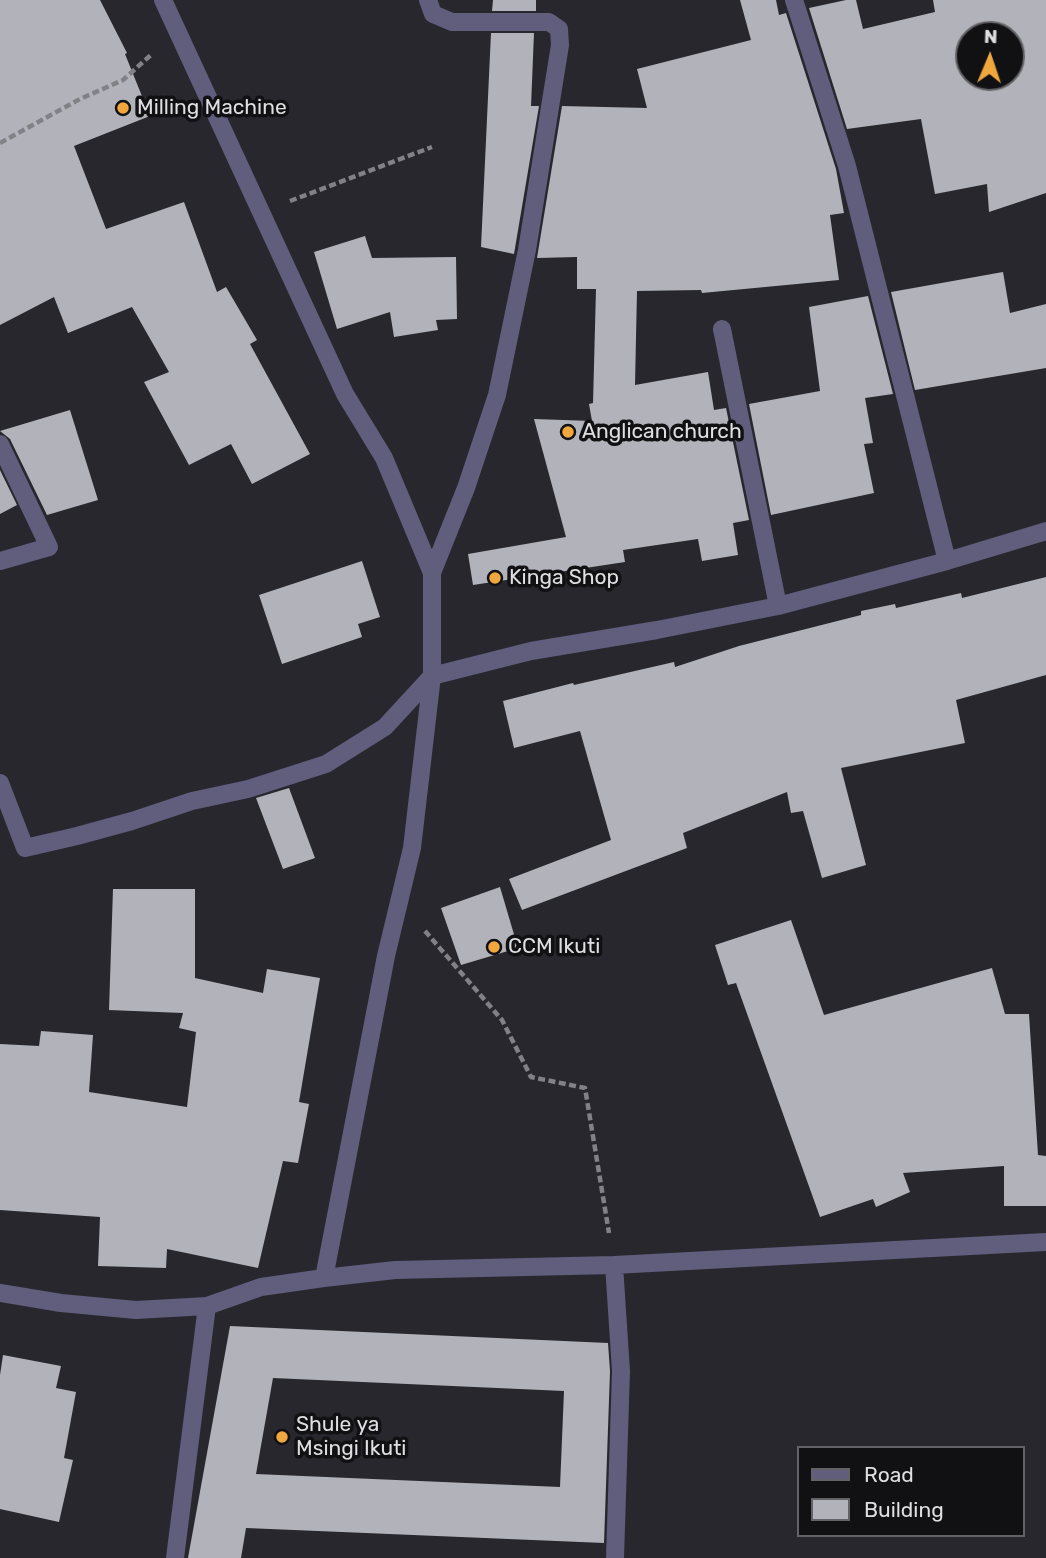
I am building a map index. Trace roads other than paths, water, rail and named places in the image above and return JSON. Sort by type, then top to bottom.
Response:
[{"type":"street","points":[[163,0],[345,394],[384,458],[432,573]]},
{"type":"street","points":[[324,1278],[356,1107],[412,848],[432,676],[432,573],[466,488],[497,395],[527,250],[560,45],[559,29],[549,22],[452,22],[433,15],[428,0]]},
{"type":"street","points":[[794,0],[847,166],[947,561]]},
{"type":"street","points":[[722,329],[778,606]]},
{"type":"street","points":[[0,444],[49,547],[0,561]]},
{"type":"street","points":[[0,783],[25,848],[77,836],[132,821],[192,800],[248,789],[326,764],[385,727],[432,676],[531,651],[778,606],[947,561],[1046,531]]},
{"type":"street","points":[[0,1293],[61,1303],[136,1310],[206,1306],[261,1287],[395,1270],[614,1265],[1046,1242]]},
{"type":"street","points":[[614,1265],[621,1371],[615,1558]]},
{"type":"street","points":[[175,1558],[206,1306]]},
{"type":"place","name":"Milling Machine","points":[[123,108]]},
{"type":"place","name":"Anglican church","points":[[568,432]]},
{"type":"place","name":"Kinga Shop","points":[[495,578]]},
{"type":"place","name":"CCM Ikuti","points":[[494,947]]},
{"type":"place","name":"Shule ya Msingi Ikuti","points":[[282,1437]]}]
